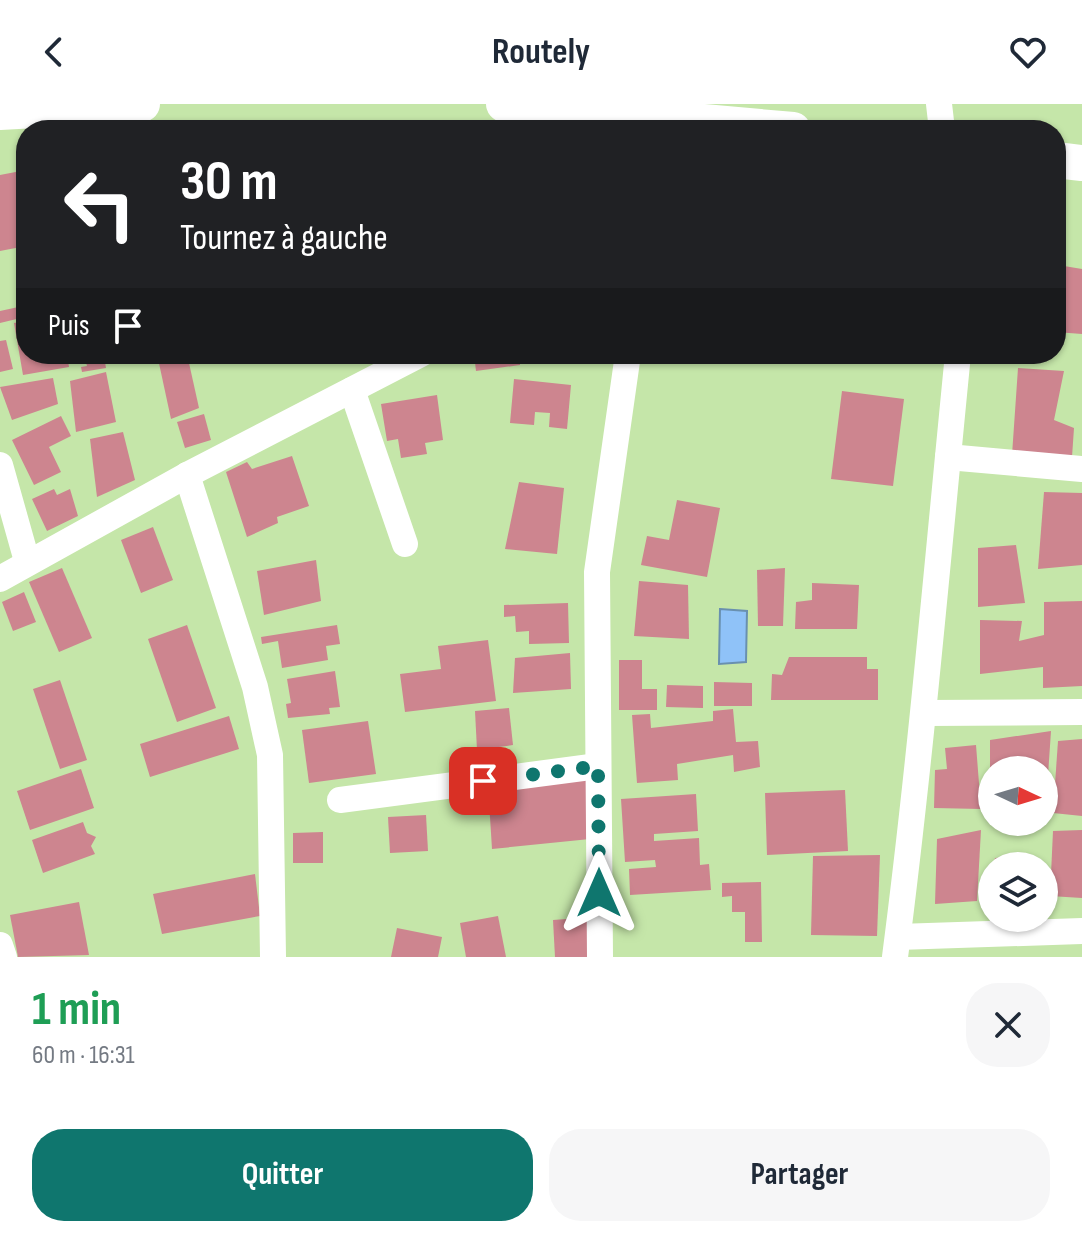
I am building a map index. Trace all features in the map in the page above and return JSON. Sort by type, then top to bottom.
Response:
[{"type":"street","points":[[0,112],[142,104]]},
{"type":"street","points":[[504,104],[688,120]]},
{"type":"street","points":[[0,579],[27,561],[187,475],[402,364]]},
{"type":"street","points":[[600,957],[597,572],[627,364]]},
{"type":"street","points":[[957,364],[926,713],[908,829],[896,947],[1082,931]]},
{"type":"street","points":[[352,390],[405,544]]},
{"type":"street","points":[[948,457],[1082,469]]},
{"type":"street","points":[[0,465],[27,561]]},
{"type":"street","points":[[187,475],[255,687],[270,755],[273,957]]},
{"type":"street","points":[[926,713],[1082,712]]},
{"type":"street","points":[[340,800],[598,766]]},
{"type":"street","points":[[0,945],[4,957]]},
{"type":"water","points":[[720,609],[747,611],[746,662],[719,664]]},
{"type":"building","points":[[16,172],[16,248],[0,251],[0,175]]},
{"type":"building","points":[[1066,266],[1082,269],[1082,334],[1066,333]]},
{"type":"building","points":[[16,308],[16,319],[0,323],[0,311]]},
{"type":"building","points":[[6,340],[13,369],[0,372],[0,341]]},
{"type":"building","points":[[21,364],[69,364],[69,367],[23,375]]},
{"type":"building","points":[[105,364],[106,368],[82,372],[81,367]]},
{"type":"building","points":[[159,364],[189,364],[199,408],[171,419]]},
{"type":"building","points":[[475,364],[520,364],[520,365],[476,371]]},
{"type":"building","points":[[1018,368],[1064,371],[1054,420],[1074,428],[1072,457],[1012,455]]},
{"type":"building","points":[[106,372],[116,422],[76,432],[70,381]]},
{"type":"building","points":[[53,378],[58,404],[12,420],[0,387]]},
{"type":"building","points":[[514,379],[571,385],[567,429],[549,427],[550,413],[535,412],[534,425],[510,423]]},
{"type":"building","points":[[842,391],[904,399],[893,486],[831,479]]},
{"type":"building","points":[[437,395],[443,440],[425,443],[427,454],[401,458],[398,439],[387,441],[381,404]]},
{"type":"building","points":[[204,414],[211,440],[185,448],[177,422]]},
{"type":"building","points":[[61,416],[71,436],[49,447],[61,472],[34,485],[12,440]]},
{"type":"building","points":[[123,432],[135,480],[97,497],[90,439]]},
{"type":"building","points":[[292,456],[309,506],[277,517],[278,523],[247,537],[226,472],[247,462],[252,469]]},
{"type":"building","points":[[519,482],[564,488],[557,554],[505,549]]},
{"type":"building","points":[[54,489],[57,495],[70,489],[78,516],[47,531],[32,499]]},
{"type":"building","points":[[1044,492],[1082,493],[1082,565],[1038,569]]},
{"type":"building","points":[[677,500],[720,508],[707,577],[641,565],[647,536],[669,540]]},
{"type":"building","points":[[153,527],[173,580],[141,593],[121,540]]},
{"type":"building","points":[[1016,545],[1025,603],[978,607],[978,548]]},
{"type":"building","points":[[316,560],[321,601],[264,615],[257,571]]},
{"type":"building","points":[[62,568],[92,638],[59,652],[29,582]]},
{"type":"building","points":[[785,568],[783,626],[758,626],[757,570]]},
{"type":"building","points":[[639,581],[688,585],[689,639],[634,636]]},
{"type":"building","points":[[812,583],[859,585],[857,629],[795,629],[796,602],[812,600]]},
{"type":"building","points":[[24,592],[36,622],[13,631],[2,602]]},
{"type":"building","points":[[1082,601],[1082,686],[1043,688],[1043,667],[980,674],[980,620],[1022,621],[1019,641],[1044,635],[1044,602]]},
{"type":"building","points":[[568,603],[569,643],[529,644],[529,631],[516,632],[515,616],[504,617],[504,605]]},
{"type":"building","points":[[187,625],[216,708],[177,722],[148,639]]},
{"type":"building","points":[[337,625],[340,644],[326,646],[328,660],[282,668],[278,641],[262,644],[261,637]]},
{"type":"building","points":[[488,640],[496,701],[405,712],[400,674],[441,669],[438,646]]},
{"type":"building","points":[[570,653],[571,689],[513,693],[515,658]]},
{"type":"building","points":[[789,657],[867,657],[867,669],[878,669],[878,700],[771,700],[772,674],[782,675]]},
{"type":"building","points":[[619,660],[642,660],[642,689],[657,689],[657,710],[619,710]]},
{"type":"building","points":[[335,671],[340,707],[329,708],[330,714],[288,718],[286,704],[291,703],[287,679]]},
{"type":"building","points":[[60,680],[87,760],[60,769],[33,689]]},
{"type":"building","points":[[714,682],[752,683],[752,706],[714,706]]},
{"type":"building","points":[[667,685],[703,686],[703,708],[666,707]]},
{"type":"building","points":[[509,708],[513,745],[477,750],[475,711]]},
{"type":"building","points":[[733,709],[736,742],[758,741],[760,767],[734,772],[733,755],[677,764],[678,780],[637,783],[632,715],[650,714],[651,728],[713,721],[713,711]]},
{"type":"building","points":[[229,716],[239,749],[150,777],[140,744]]},
{"type":"building","points":[[368,721],[376,774],[309,783],[302,730]]},
{"type":"building","points":[[1051,731],[1049,756],[990,756],[990,740]]},
{"type":"building","points":[[1082,739],[1082,816],[1058,814],[1058,741]]},
{"type":"building","points":[[976,745],[978,809],[934,808],[935,770],[947,769],[945,748]]},
{"type":"building","points":[[81,769],[94,808],[30,830],[17,791]]},
{"type":"building","points":[[590,777],[590,839],[492,849],[488,786]]},
{"type":"building","points":[[845,790],[848,851],[767,855],[765,793]]},
{"type":"building","points":[[696,794],[698,831],[654,834],[654,841],[699,838],[700,865],[709,864],[711,890],[630,895],[629,869],[656,867],[655,860],[625,862],[621,799]]},
{"type":"building","points":[[426,815],[428,851],[390,853],[388,817]]},
{"type":"building","points":[[83,822],[87,833],[96,837],[91,846],[95,854],[43,873],[32,840]]},
{"type":"building","points":[[1082,830],[1082,898],[1058,896],[1058,852],[1052,852],[1053,836],[1058,836],[1058,831]]},
{"type":"building","points":[[978,831],[981,836],[977,901],[935,904],[937,839]]},
{"type":"building","points":[[323,832],[323,863],[293,863],[293,833]]},
{"type":"building","points":[[880,855],[877,936],[811,935],[813,856]]},
{"type":"building","points":[[255,874],[260,916],[162,934],[153,894]]},
{"type":"building","points":[[761,882],[762,942],[745,942],[745,912],[732,912],[732,896],[722,897],[722,883]]},
{"type":"building","points":[[79,902],[89,955],[18,957],[10,915]]},
{"type":"building","points":[[498,916],[506,957],[466,957],[460,923]]},
{"type":"building","points":[[593,917],[595,957],[555,957],[553,920]]},
{"type":"building","points":[[397,928],[442,937],[438,957],[391,957]]},
{"type":"route","points":[[483,781],[598,766],[599,893]]}]
